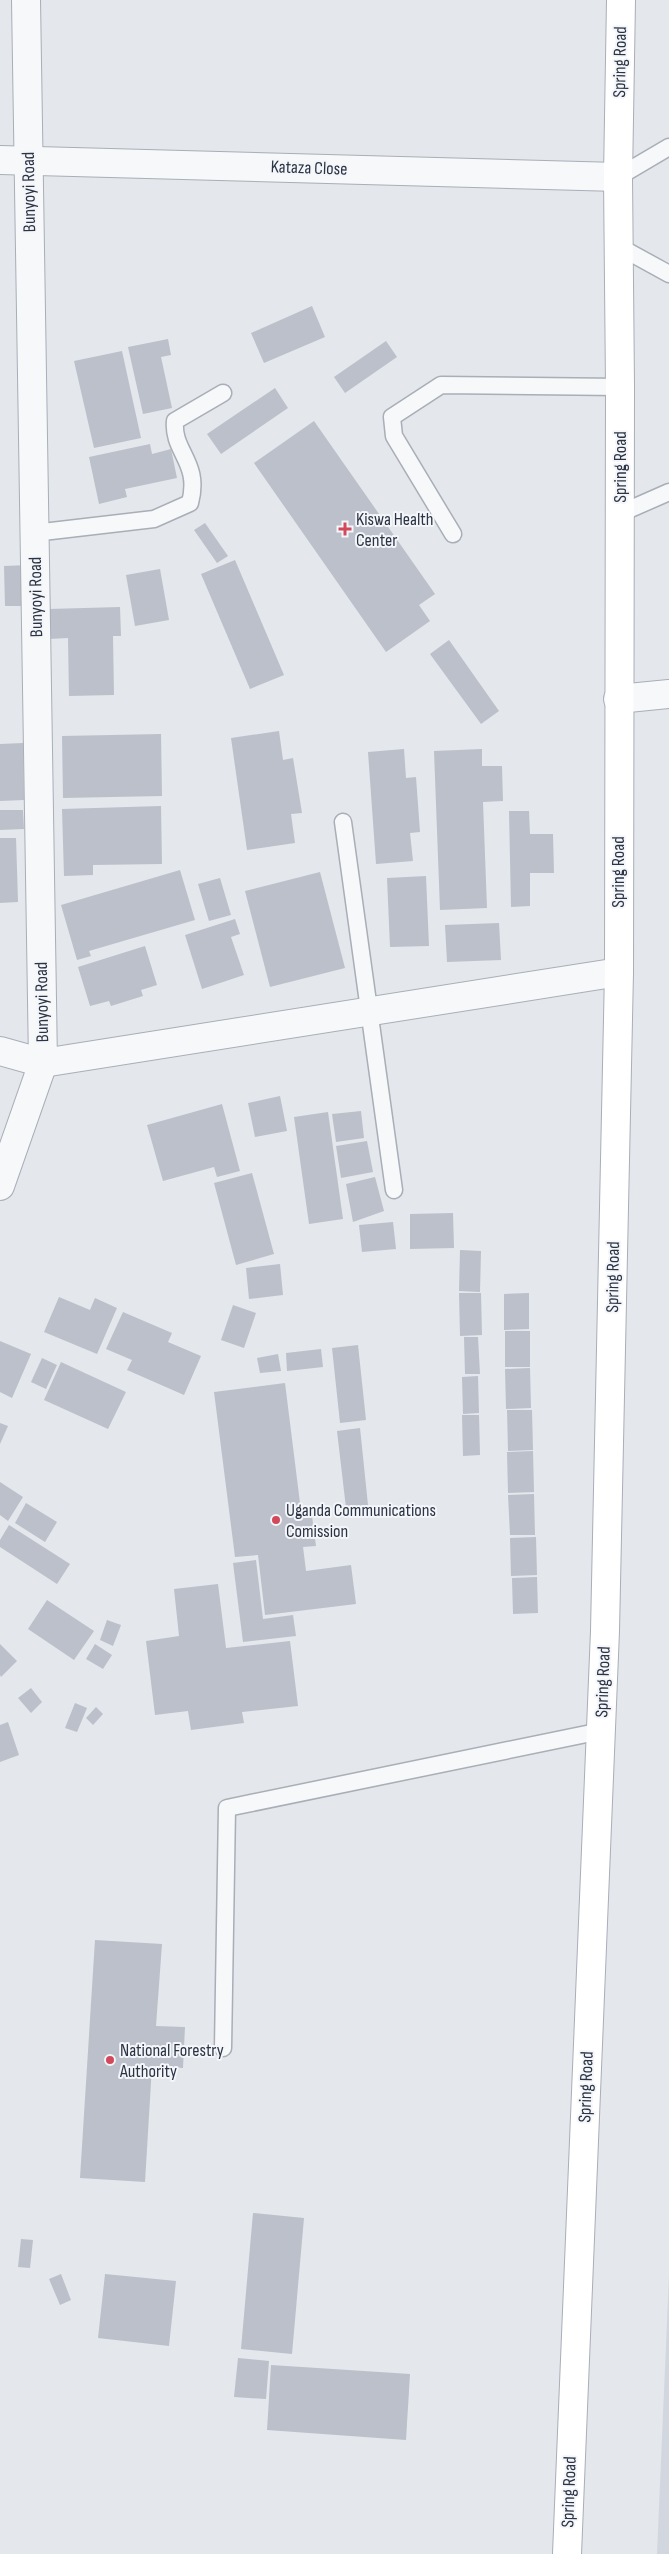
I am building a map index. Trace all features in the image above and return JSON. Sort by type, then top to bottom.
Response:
[{"type":"main road","name":"Spring Road","points":[[567,2554],[606,1621],[619,972],[620,387],[618,177],[621,0]]},
{"type":"street","name":"Bunyoyi Road","points":[[0,1186],[43,1064],[26,0]]},
{"type":"street","name":"Kataza Close","points":[[0,160],[618,177]]},
{"type":"street","points":[[618,699],[669,694]]},
{"type":"street","points":[[0,1051],[43,1064],[619,972]]},
{"type":"lane","points":[[618,177],[669,147]]},
{"type":"lane","points":[[618,246],[669,274]]},
{"type":"lane","points":[[453,534],[394,436],[392,417],[441,385],[620,387]]},
{"type":"lane","points":[[34,533],[154,519],[190,503],[194,487],[191,466],[174,432],[175,421],[223,393]]},
{"type":"lane","points":[[619,514],[669,492]]},
{"type":"lane","points":[[343,822],[394,1190]]},
{"type":"lane","points":[[223,2048],[226,1808],[601,1731]]},
{"type":"shaded area","points":[[669,2276],[669,2554],[657,2554]]},
{"type":"building","points":[[312,306],[325,337],[264,363],[251,333]]},
{"type":"building","points":[[168,339],[171,355],[161,357],[172,408],[143,414],[128,347]]},
{"type":"building","points":[[386,341],[397,357],[345,393],[334,377]]},
{"type":"building","points":[[122,351],[141,438],[94,448],[74,361]]},
{"type":"building","points":[[275,388],[288,408],[221,454],[207,434]]},
{"type":"building","name":"Kiswa Health Center","points":[[314,421],[435,594],[419,605],[430,621],[386,652],[254,463]]},
{"type":"building","points":[[150,444],[152,454],[171,449],[177,478],[125,489],[127,497],[99,504],[89,457]]},
{"type":"building","points":[[205,523],[228,556],[217,563],[194,530]]},
{"type":"building","points":[[235,560],[284,675],[250,689],[201,574]]},
{"type":"building","points":[[29,565],[30,606],[5,606],[4,566]]},
{"type":"building","points":[[160,569],[169,620],[135,626],[126,575]]},
{"type":"building","points":[[120,607],[121,636],[113,636],[114,695],[69,696],[68,638],[49,639],[48,609]]},
{"type":"building","points":[[449,640],[499,711],[481,724],[430,654]]},
{"type":"building","points":[[279,731],[283,760],[293,758],[302,813],[291,814],[295,843],[247,850],[231,738]]},
{"type":"building","points":[[161,734],[162,796],[63,798],[62,736]]},
{"type":"building","points":[[23,743],[24,800],[0,801],[0,744]]},
{"type":"building","points":[[404,749],[406,778],[416,777],[420,832],[410,833],[413,861],[376,864],[368,752]]},
{"type":"building","points":[[482,749],[482,766],[502,766],[503,801],[483,802],[487,908],[440,910],[434,751]]},
{"type":"building","points":[[161,806],[162,864],[93,865],[93,875],[64,876],[62,809]]},
{"type":"building","points":[[0,810],[23,810],[24,829],[0,830]]},
{"type":"building","points":[[509,811],[529,811],[530,834],[553,834],[554,873],[530,873],[530,906],[511,907]]},
{"type":"building","points":[[0,838],[16,838],[18,902],[0,903]]},
{"type":"building","points":[[180,870],[195,920],[89,951],[91,956],[77,960],[61,905]]},
{"type":"building","points":[[320,872],[345,968],[270,987],[245,891]]},
{"type":"building","points":[[426,876],[429,946],[390,947],[387,878]]},
{"type":"building","points":[[220,878],[231,915],[209,921],[198,884]]},
{"type":"building","points":[[235,919],[240,934],[231,937],[244,975],[202,989],[185,935]]},
{"type":"building","points":[[499,923],[501,960],[447,962],[445,925]]},
{"type":"building","points":[[145,946],[157,985],[141,990],[143,996],[111,1006],[109,1001],[90,1006],[78,967]]},
{"type":"building","points":[[280,1096],[287,1131],[255,1137],[248,1103]]},
{"type":"building","points":[[222,1104],[240,1171],[217,1177],[214,1167],[163,1181],[147,1125]]},
{"type":"building","points":[[361,1111],[364,1138],[336,1142],[332,1114]]},
{"type":"building","points":[[328,1112],[343,1219],[309,1224],[294,1117]]},
{"type":"building","points":[[367,1141],[373,1172],[341,1178],[336,1146]]},
{"type":"building","points":[[252,1173],[274,1254],[236,1265],[214,1183]]},
{"type":"building","points":[[375,1177],[384,1211],[353,1222],[346,1184]]},
{"type":"building","points":[[453,1213],[454,1248],[410,1249],[410,1214]]},
{"type":"building","points":[[393,1222],[396,1249],[362,1252],[359,1225]]},
{"type":"building","points":[[460,1250],[481,1251],[480,1292],[459,1291]]},
{"type":"building","points":[[280,1264],[283,1295],[249,1299],[246,1268]]},
{"type":"building","points":[[459,1293],[481,1293],[482,1335],[460,1336]]},
{"type":"building","points":[[529,1293],[529,1329],[504,1330],[504,1294]]},
{"type":"building","points":[[59,1297],[90,1310],[95,1298],[117,1308],[97,1354],[44,1332]]},
{"type":"building","points":[[233,1305],[256,1313],[244,1348],[221,1340]]},
{"type":"building","points":[[123,1312],[172,1333],[168,1342],[201,1356],[184,1395],[127,1370],[132,1360],[106,1349]]},
{"type":"building","points":[[505,1331],[530,1331],[530,1367],[505,1367]]},
{"type":"building","points":[[464,1337],[478,1337],[480,1374],[465,1374]]},
{"type":"building","points":[[0,1341],[31,1354],[12,1398],[0,1392]]},
{"type":"building","points":[[358,1345],[366,1420],[340,1423],[332,1348]]},
{"type":"building","points":[[321,1349],[323,1367],[287,1371],[286,1353]]},
{"type":"building","points":[[278,1354],[281,1371],[260,1373],[257,1358]]},
{"type":"building","points":[[42,1358],[57,1365],[46,1389],[31,1382]]},
{"type":"building","points":[[61,1362],[126,1392],[108,1429],[44,1400]]},
{"type":"building","points":[[530,1368],[531,1408],[506,1409],[505,1369]]},
{"type":"building","points":[[478,1376],[479,1413],[463,1414],[462,1377]]},
{"type":"building","points":[[285,1383],[301,1511],[311,1509],[316,1546],[303,1547],[306,1571],[351,1565],[356,1604],[265,1615],[258,1555],[235,1557],[214,1392]]},
{"type":"building","points":[[507,1410],[532,1410],[533,1450],[508,1451]]},
{"type":"building","points":[[462,1415],[479,1415],[480,1455],[463,1456]]},
{"type":"building","points":[[0,1423],[8,1426],[0,1444]]},
{"type":"building","points":[[360,1428],[368,1505],[346,1508],[337,1431]]},
{"type":"building","points":[[533,1451],[534,1492],[508,1493],[507,1452]]},
{"type":"building","points":[[0,1482],[23,1497],[8,1521],[0,1515]]},
{"type":"building","points":[[534,1494],[535,1535],[510,1535],[508,1495]]},
{"type":"building","points":[[26,1503],[57,1522],[45,1542],[15,1523]]},
{"type":"building","points":[[9,1525],[70,1564],[57,1584],[0,1547],[0,1540]]},
{"type":"building","points":[[536,1537],[537,1575],[511,1576],[510,1538]]},
{"type":"building","points":[[256,1560],[263,1619],[293,1615],[296,1636],[243,1642],[233,1563]]},
{"type":"building","points":[[537,1577],[538,1613],[513,1614],[512,1578]]},
{"type":"building","points":[[218,1584],[226,1648],[290,1641],[298,1706],[242,1712],[244,1723],[191,1730],[188,1711],[155,1715],[146,1641],[179,1636],[174,1589]]},
{"type":"building","points":[[47,1600],[94,1631],[74,1660],[28,1629]]},
{"type":"building","points":[[107,1620],[121,1625],[113,1646],[100,1640]]},
{"type":"building","points":[[0,1644],[17,1661],[1,1677],[0,1675]]},
{"type":"building","points":[[95,1644],[112,1655],[103,1669],[86,1659]]},
{"type":"building","points":[[31,1688],[42,1702],[31,1713],[18,1698]]},
{"type":"building","points":[[75,1703],[87,1708],[77,1732],[65,1728]]},
{"type":"building","points":[[96,1707],[103,1714],[93,1725],[86,1718]]},
{"type":"building","points":[[8,1722],[19,1755],[0,1762],[0,1725]]},
{"type":"building","points":[[95,1940],[162,1944],[156,2026],[185,2027],[183,2068],[152,2066],[145,2182],[80,2178]]},
{"type":"building","points":[[253,2213],[304,2218],[292,2354],[241,2349]]},
{"type":"building","points":[[21,2239],[33,2240],[30,2268],[18,2267]]},
{"type":"building","points":[[61,2274],[71,2300],[60,2305],[49,2279]]},
{"type":"building","points":[[105,2274],[176,2281],[169,2346],[98,2338]]},
{"type":"building","points":[[238,2358],[269,2361],[266,2399],[234,2397]]},
{"type":"building","points":[[271,2365],[410,2374],[406,2440],[267,2430]]},
{"type":"place","name":"Kiswa Health Center","points":[[345,529]]},
{"type":"place","name":"Uganda Communications Comission","points":[[276,1520]]},
{"type":"place","name":"National Forestry Authority","points":[[110,2060]]}]
